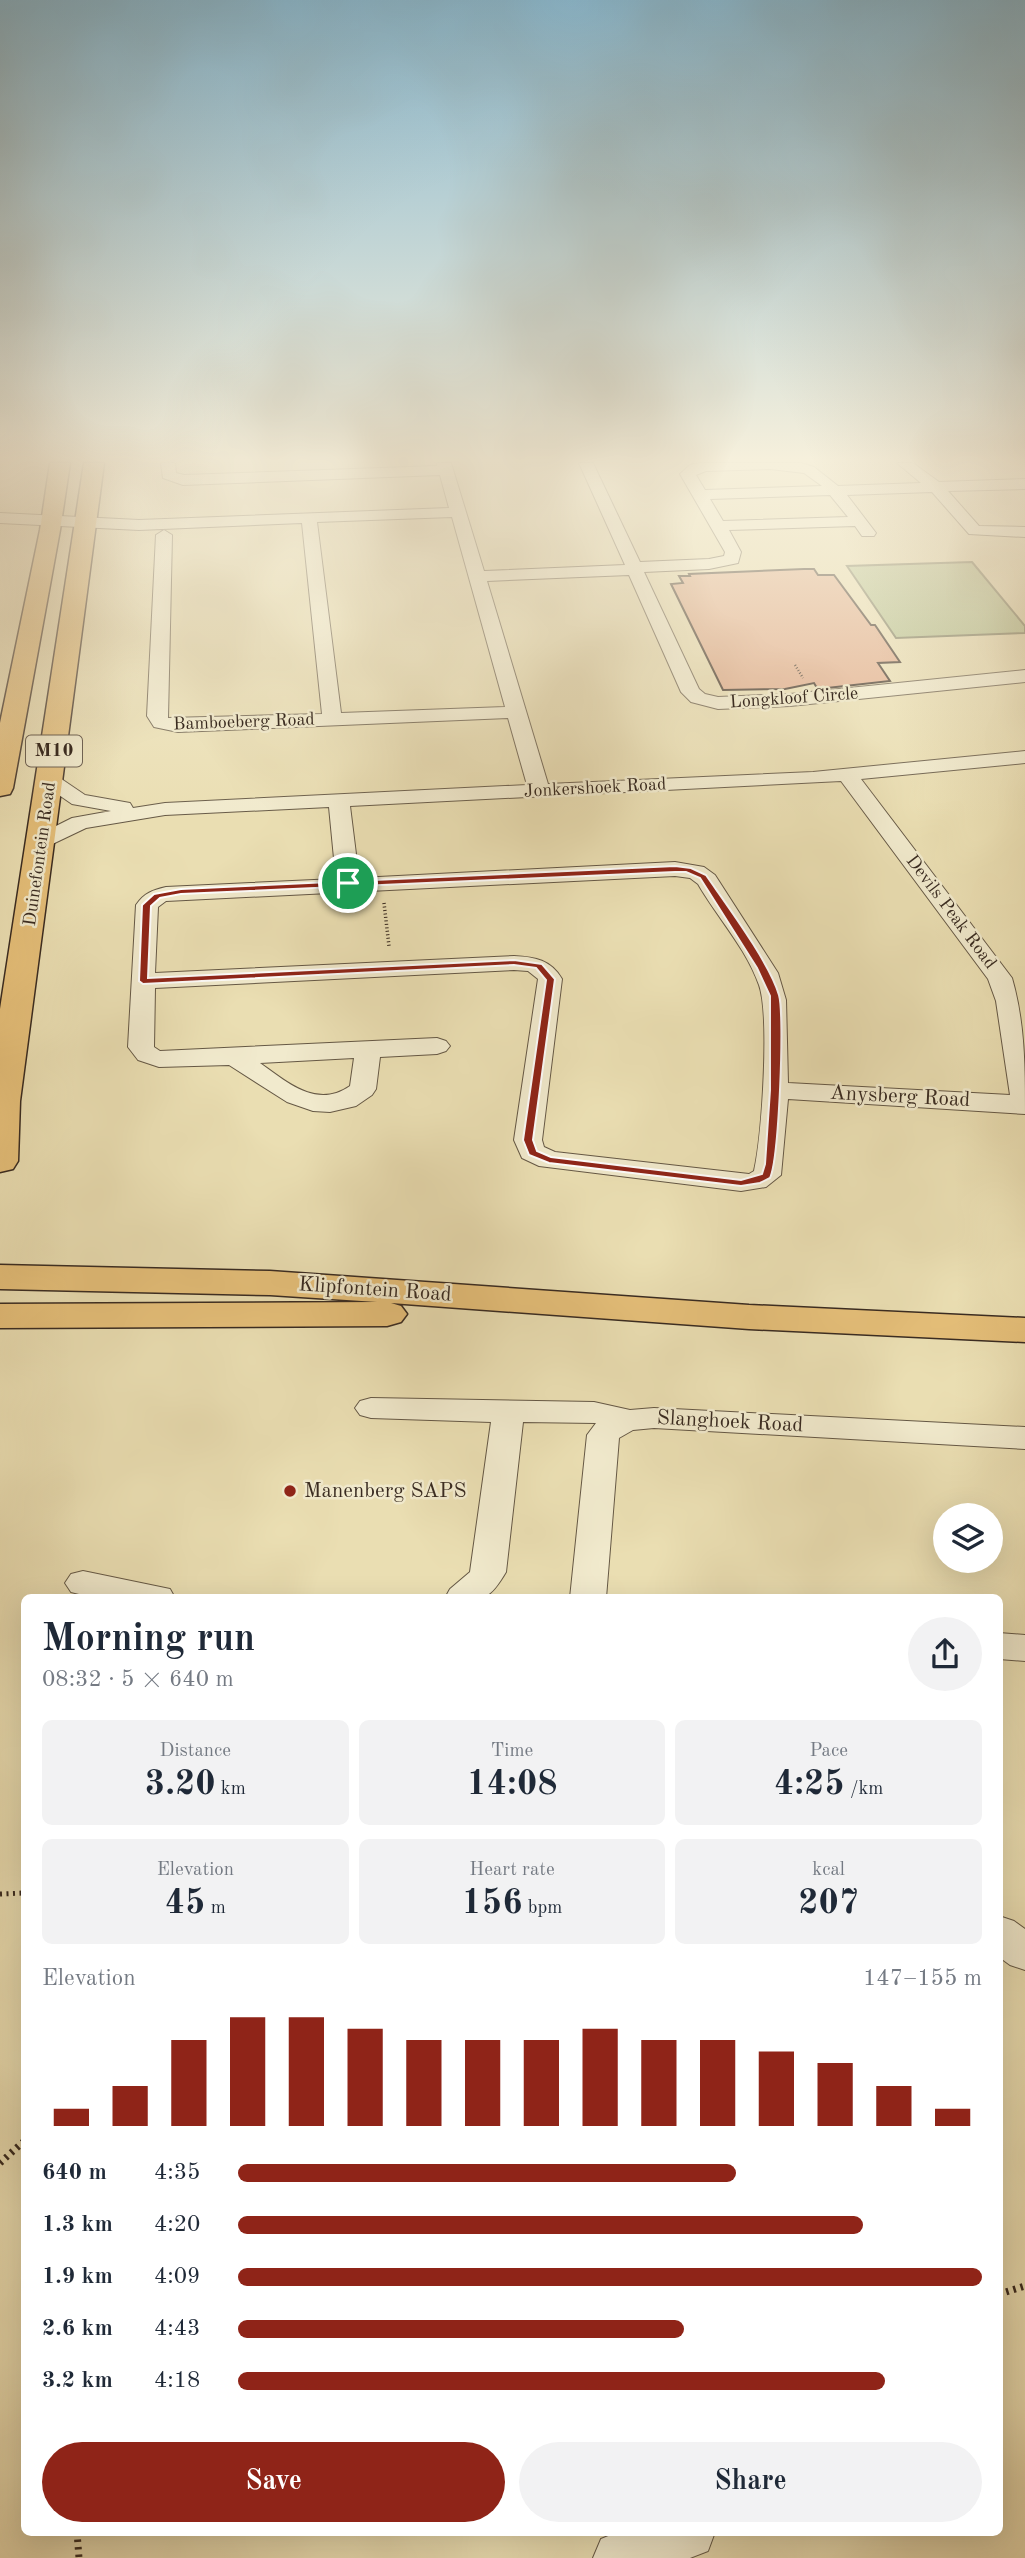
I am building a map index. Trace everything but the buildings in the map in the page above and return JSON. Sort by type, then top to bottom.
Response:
[{"type":"main road","name":"M10","points":[[0,788],[39,582]]},
{"type":"main road","name":"Duinefontein Road","points":[[0,1161],[3,1101],[76,582]]},
{"type":"main road","name":"Klipfontein Road","points":[[0,1277],[335,1287],[749,1317],[1025,1330]]},
{"type":"main road","name":"Klipfontein Road","points":[[0,1316],[348,1314],[749,1317]]},
{"type":"street","name":"Bamboeberg Road","points":[[162,582],[158,721],[166,725],[517,712]]},
{"type":"street","points":[[316,582],[332,720]]},
{"type":"street","points":[[479,582],[539,790]]},
{"type":"street","name":"Longkloof Circle","points":[[641,582],[691,692],[698,698],[726,703],[848,688],[1025,676]]},
{"type":"street","name":"Jonkershoek Road","points":[[41,842],[80,823],[165,809],[848,776],[1025,757]]},
{"type":"street","name":"Devils Peak Road","points":[[848,776],[1000,978],[1016,994],[1025,1105]]},
{"type":"street","name":"Jonkershoek Road","points":[[50,780],[79,800],[96,804],[165,809]]},
{"type":"street","points":[[340,800],[348,883]]},
{"type":"street","points":[[143,981],[514,963],[539,966],[550,979],[528,1140],[533,1152],[549,1160],[741,1183],[757,1181],[766,1175],[770,1164],[775,1090],[775,996],[771,984],[707,880],[696,872],[675,869],[181,892],[157,896],[147,905],[143,981],[140,1041],[143,1052],[148,1056],[174,1060],[437,1046]]},
{"type":"street","points":[[234,1056],[289,1096],[302,1100],[333,1102],[347,1100],[363,1089],[368,1049]]},
{"type":"street","name":"Anysberg Road","points":[[775,1090],[1025,1105]]},
{"type":"street","points":[[371,1408],[594,1412],[630,1420]]},
{"type":"street","points":[[468,1594],[481,1584],[488,1572],[508,1412]]},
{"type":"street","name":"Slanghoek Road","points":[[587,1594],[603,1435],[613,1426],[630,1420],[654,1418],[1025,1438]]},
{"type":"street","points":[[83,1583],[137,1594]]},
{"type":"street","points":[[1003,1646],[1025,1648]]},
{"type":"street","points":[[1003,1936],[1025,1953]]},
{"type":"street","points":[[620,2558],[678,2536]]},
{"type":"path","points":[[384,901],[390,950]]},
{"type":"path","points":[[0,1894],[21,1894]]},
{"type":"path","points":[[0,2163],[21,2144]]},
{"type":"path","points":[[1003,2293],[1025,2286]]},
{"type":"path","points":[[77,2536],[79,2558]]},
{"type":"green space","points":[[858,582],[989,582],[1025,626],[1025,633],[896,638]]},
{"type":"place","name":"Manenberg SAPS","points":[[290,1491]]},
{"type":"route","points":[[675,869],[696,872],[707,880],[762,968],[775,996],[775,1090],[769,1171],[757,1181],[741,1183],[538,1157],[529,1146],[528,1140],[550,979],[547,972],[539,966],[514,963],[143,981],[147,905],[157,896],[181,892],[348,883],[675,869]]}]
